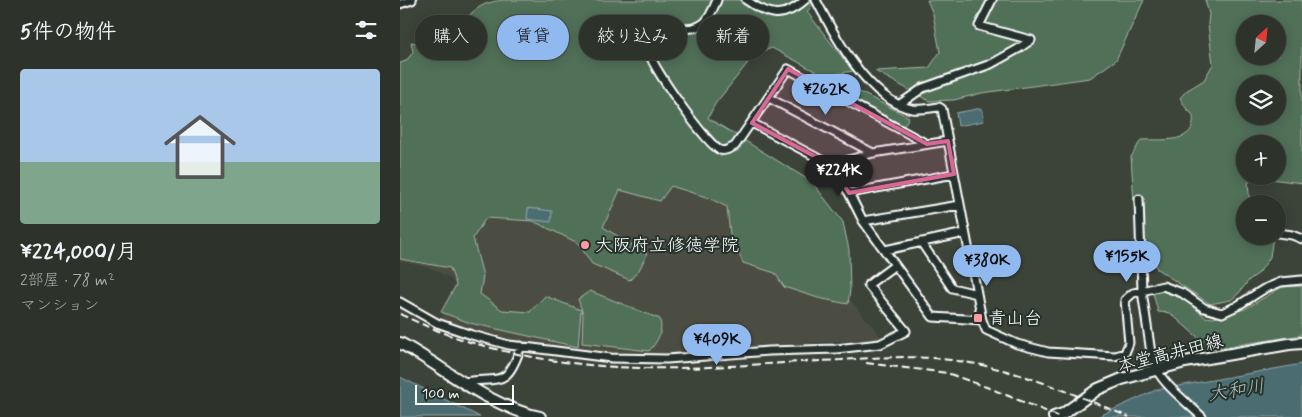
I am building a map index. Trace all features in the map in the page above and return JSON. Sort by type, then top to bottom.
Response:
[{"type":"main road","points":[[400,343],[500,405],[540,417]]},
{"type":"main road","name":"本堂高井田線","points":[[1054,417],[1063,414],[1098,390],[1122,379],[1204,359],[1302,343]]},
{"type":"street","points":[[400,4],[412,0]]},
{"type":"street","points":[[716,0],[704,23],[692,28],[665,29],[658,32],[652,40],[649,51],[652,60],[674,96],[711,143],[720,150],[727,150],[735,146],[788,69],[927,144]]},
{"type":"street","points":[[746,0],[758,8],[782,14],[794,10],[805,0]]},
{"type":"street","points":[[816,0],[859,72],[881,94],[912,109],[939,107],[942,109],[982,320],[986,330],[1025,346],[1048,352],[1115,356],[1126,353],[1129,343],[1125,300],[1132,293],[1163,286],[1182,293],[1204,308],[1222,313],[1264,289],[1281,282],[1302,280]]},
{"type":"street","points":[[900,104],[923,88],[991,64],[1031,40],[979,26],[992,0]]},
{"type":"street","points":[[769,98],[874,153]]},
{"type":"street","points":[[752,123],[831,165],[849,193],[863,221],[933,316],[982,320]]},
{"type":"street","points":[[831,165],[874,153],[948,141]]},
{"type":"street","points":[[849,193],[954,174]]},
{"type":"street","points":[[1139,199],[1142,292],[1152,360],[1155,370],[1202,417]]},
{"type":"street","points":[[863,221],[960,205]]},
{"type":"street","points":[[884,250],[965,233]]},
{"type":"street","points":[[1286,234],[1302,239]]},
{"type":"street","points":[[921,242],[952,288],[977,294]]},
{"type":"street","points":[[400,302],[448,327],[502,343],[610,358],[640,359],[836,349],[880,344],[906,331],[868,285],[895,265]]},
{"type":"street","points":[[463,382],[489,381],[509,374],[522,346]]},
{"type":"highlighted area","points":[[788,69],[927,144],[948,141],[954,174],[849,193],[831,165],[752,123]]},
{"type":"shaded area","name":"大阪府立修徳学院","points":[[542,135],[729,200],[839,287],[883,339],[757,346],[750,349],[696,349],[692,356],[618,355],[517,341],[450,324],[441,318],[460,285],[434,269],[400,261],[400,198]]},
{"type":"green space","points":[[505,0],[816,0],[807,12],[853,71],[824,76],[772,48],[769,49],[769,15],[697,15],[697,60],[750,60],[715,104],[708,118],[812,182],[843,222],[849,250],[850,290],[848,304],[818,298],[784,287],[775,273],[743,263],[730,234],[727,207],[709,198],[671,186],[660,201],[620,190],[603,227],[647,254],[639,270],[630,280],[592,264],[578,243],[533,221],[486,218],[473,238],[483,276],[480,294],[502,310],[530,312],[545,296],[581,310],[578,347],[470,323],[441,312],[456,285],[450,268],[400,259],[400,63],[406,61],[413,52],[411,42],[415,43],[415,60],[487,60],[487,15],[470,15],[479,7]]},
{"type":"green space","points":[[927,0],[1144,0],[1116,60],[1090,78],[982,93],[954,100],[929,101],[875,71],[929,68],[940,52],[933,14]]},
{"type":"green space","points":[[1205,0],[1302,0],[1302,183],[1286,181],[1286,135],[1236,135],[1236,185],[1248,185],[1249,195],[1236,195],[1236,245],[1272,245],[1270,257],[1259,273],[1249,280],[1231,300],[1210,304],[1157,269],[1149,250],[1141,243],[1136,233],[1131,157],[1141,140],[1168,140],[1184,136],[1190,131],[1193,125],[1193,115],[1180,98],[1186,91],[1204,80],[1213,64],[1208,24],[1209,14]]},
{"type":"green space","points":[[846,85],[909,117],[904,126],[842,93]]},
{"type":"green space","points":[[1302,286],[1302,335],[1211,349],[1170,313],[1158,312],[1153,293],[1162,290],[1182,297],[1205,317],[1214,318],[1245,309],[1282,287]]},
{"type":"green space","points":[[590,291],[660,319],[661,328],[659,336],[649,351],[582,343],[583,314],[578,299]]},
{"type":"water","points":[[982,108],[984,121],[958,126],[956,113]]},
{"type":"water","points":[[528,208],[552,211],[551,222],[527,219]]},
{"type":"water","name":"大和川","points":[[1302,364],[1302,417],[1097,417],[1156,390]]},
{"type":"water","points":[[400,377],[480,417],[400,417]]},
{"type":"railway","points":[[400,314],[460,339],[481,345],[537,358],[594,365],[680,368],[899,357],[958,361],[1024,376],[1129,417]]},
{"type":"railway","points":[[866,363],[947,373],[1060,417]]},
{"type":"place","name":"大阪府立修徳学院","points":[[585,245]]},
{"type":"place","name":"青山台","points":[[978,318]]}]
